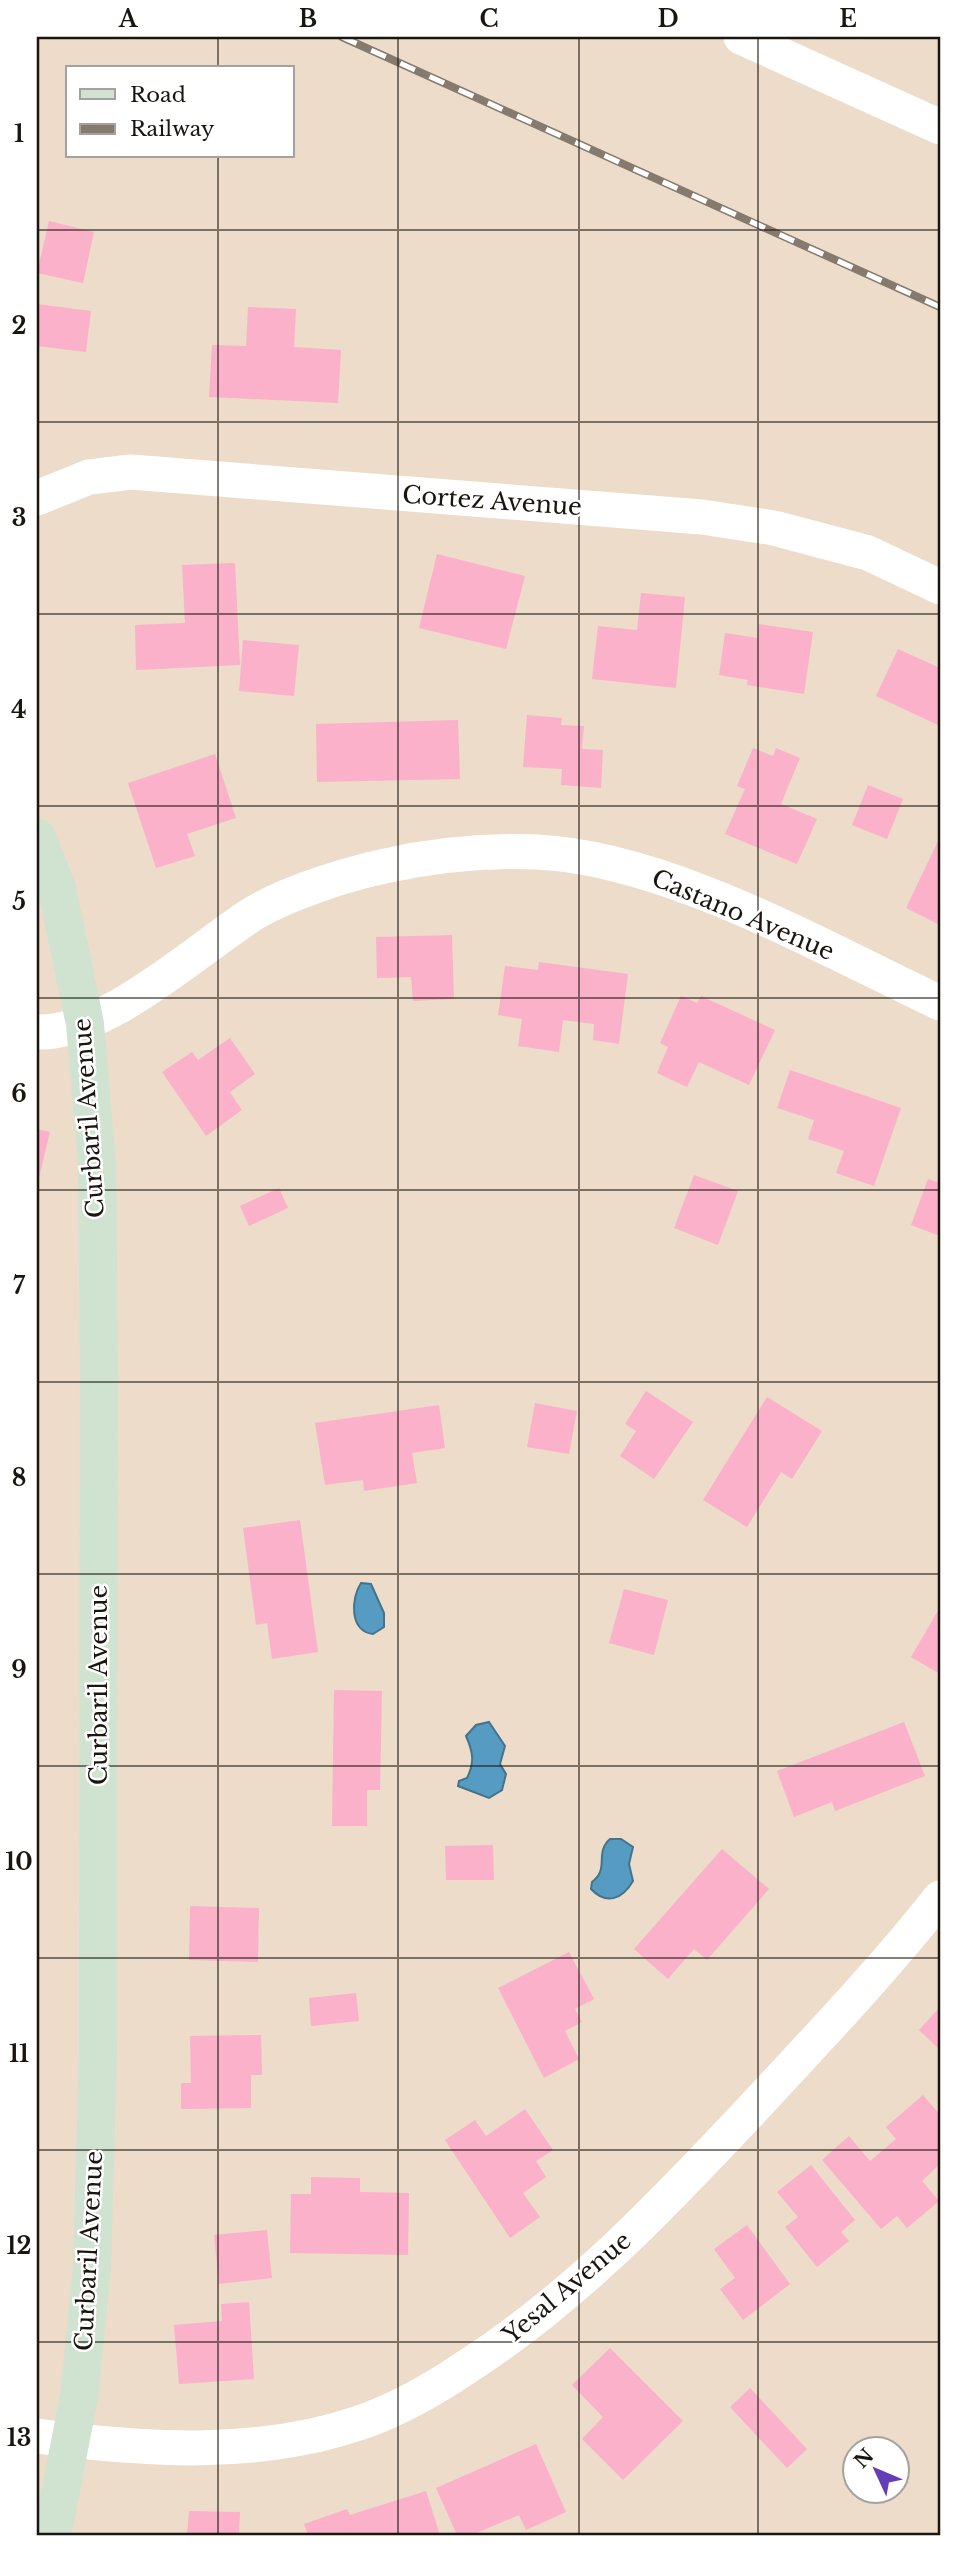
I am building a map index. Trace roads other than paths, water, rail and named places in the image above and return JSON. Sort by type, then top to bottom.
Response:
[{"type":"street","points":[[741,37],[940,127]]},
{"type":"street","name":"Cortez Avenue","points":[[37,498],[89,477],[131,472],[702,517],[774,528],[868,553],[940,587]]},
{"type":"street","name":"Curbaril Avenue","points":[[37,838],[57,889],[85,1024],[97,1165],[98,2052],[92,2266],[54,2438],[52,2535]]},
{"type":"street","name":"Castano Avenue","points":[[37,1032],[85,1024],[122,1003],[254,912],[345,875],[441,854],[468,853],[537,852],[630,868],[719,899],[940,1003]]},
{"type":"street","name":"Yesal Avenue","points":[[54,2438],[109,2446],[189,2448],[273,2442],[360,2423],[438,2386],[539,2318],[664,2204],[902,1946],[940,1898]]},
{"type":"water","points":[[361,1583],[371,1584],[384,1613],[384,1627],[373,1634],[360,1627],[354,1613],[355,1597]]},
{"type":"water","points":[[489,1722],[505,1746],[500,1764],[506,1774],[502,1790],[489,1798],[458,1786],[459,1781],[467,1778],[472,1762],[472,1752],[466,1736],[476,1725]]},
{"type":"water","points":[[610,1839],[621,1839],[633,1847],[629,1864],[633,1881],[624,1893],[608,1899],[591,1889],[592,1882],[600,1872],[605,1844]]},
{"type":"railway","points":[[342,37],[940,307]]}]
